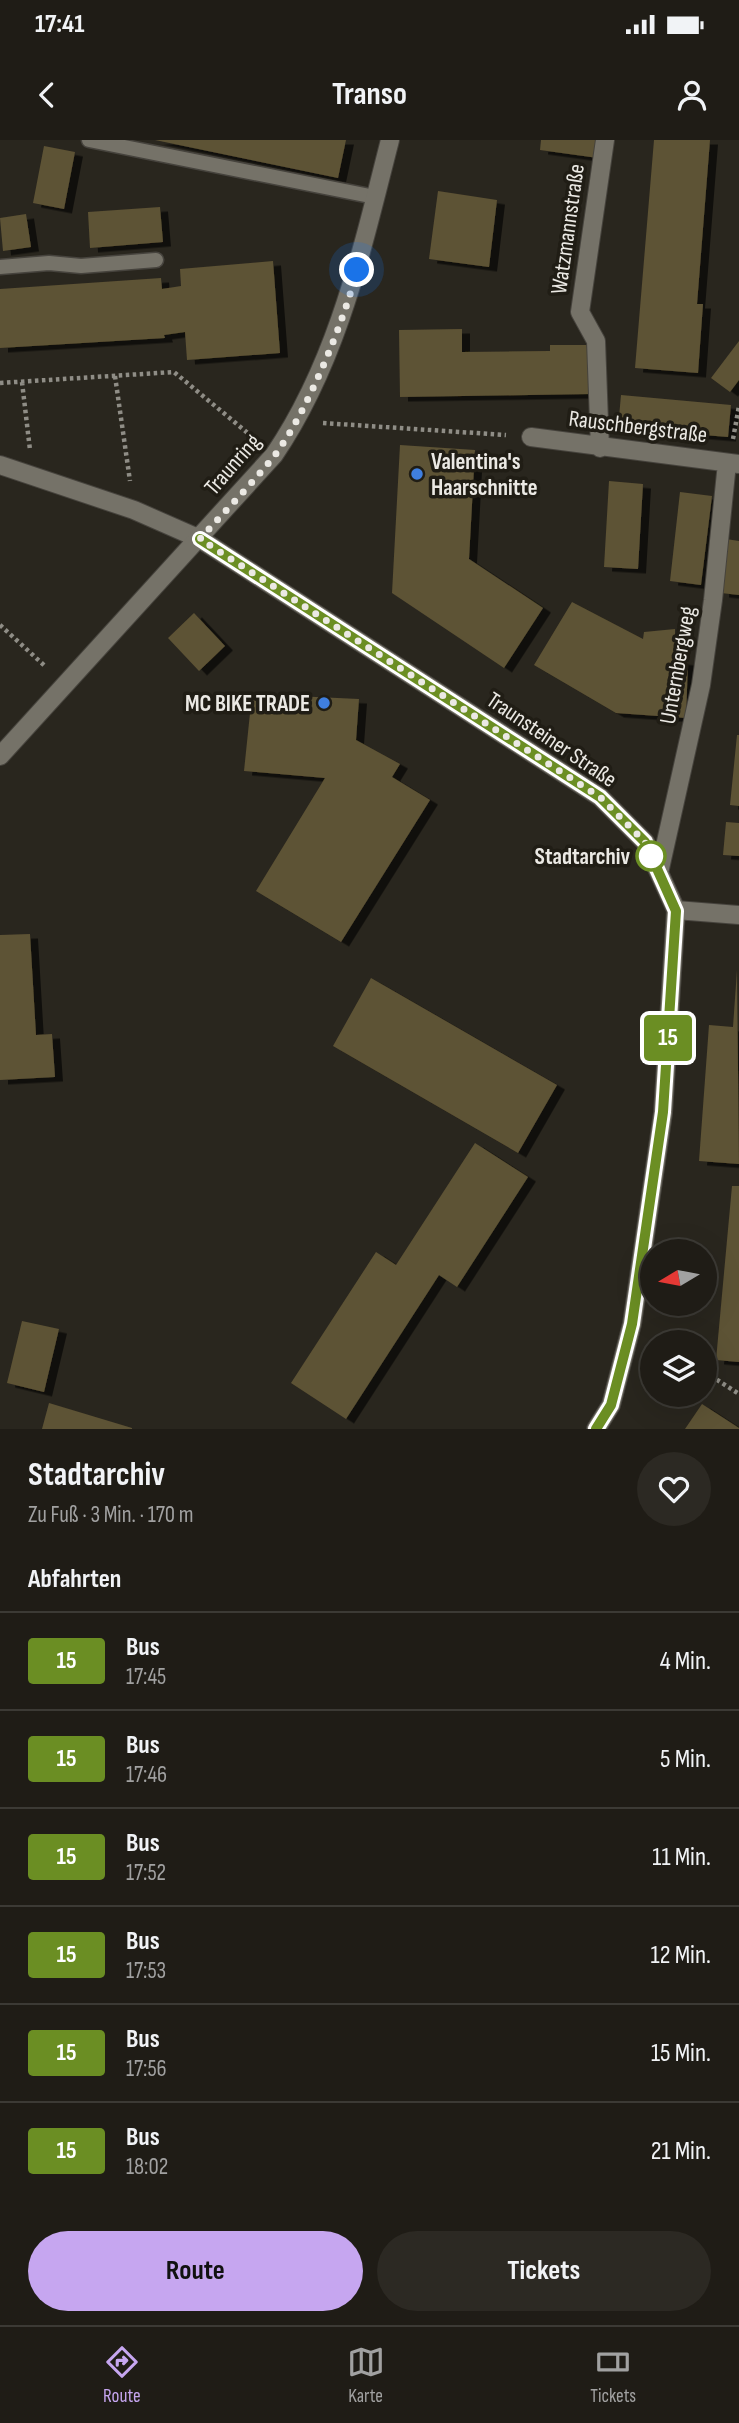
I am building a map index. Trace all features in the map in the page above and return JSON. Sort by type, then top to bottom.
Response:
[{"type":"street","name":"Traunring","points":[[0,756],[274,456],[297,421],[351,294],[390,140]]},
{"type":"street","name":"Watzmannstraße","points":[[600,447],[596,341],[580,312],[605,140]]},
{"type":"street","name":"Rauschbergstraße","points":[[531,437],[733,463]]},
{"type":"street","name":"Unternbergweg","points":[[659,873],[701,685],[733,463]]},
{"type":"street","name":"Traunsteiner Straße","points":[[0,465],[134,510],[200,539],[600,797],[645,842],[676,911],[663,1112],[632,1324],[611,1405],[596,1429]]},
{"type":"street","points":[[676,911],[739,915]]},
{"type":"lane","points":[[89,140],[375,197]]},
{"type":"lane","points":[[0,267],[49,263],[81,266],[156,260]]},
{"type":"path","points":[[0,383],[174,372],[274,456]]},
{"type":"path","points":[[115,376],[134,510]]},
{"type":"path","points":[[22,382],[33,476]]},
{"type":"path","points":[[733,463],[739,406]]},
{"type":"path","points":[[297,421],[531,437]]},
{"type":"path","points":[[0,625],[65,685]]},
{"type":"path","points":[[717,1380],[739,1394]]},
{"type":"building","points":[[155,140],[346,140],[338,178]]},
{"type":"building","points":[[541,140],[601,140],[598,158],[540,150]]},
{"type":"building","points":[[654,140],[710,140],[697,304],[703,304],[698,373],[635,368]]},
{"type":"building","points":[[44,146],[75,152],[64,209],[33,203]]},
{"type":"building","points":[[438,191],[497,200],[489,267],[429,259]]},
{"type":"building","points":[[160,207],[163,242],[90,248],[88,212]]},
{"type":"building","points":[[26,214],[31,247],[3,251],[0,218]]},
{"type":"building","points":[[273,261],[280,353],[187,360],[185,332],[164,335],[165,338],[0,348],[0,289],[161,278],[162,289],[181,286],[180,269]]},
{"type":"building","points":[[462,329],[462,352],[550,351],[550,345],[590,345],[591,394],[400,397],[399,330]]},
{"type":"building","points":[[739,341],[739,380],[730,392],[711,378]]},
{"type":"building","points":[[621,395],[731,405],[728,437],[618,428]]},
{"type":"building","points":[[400,445],[475,450],[469,559],[543,608],[504,668],[392,593]]},
{"type":"building","points":[[609,481],[643,484],[638,569],[604,567]]},
{"type":"building","points":[[680,492],[712,496],[701,585],[670,581]]},
{"type":"building","points":[[726,539],[739,541],[739,595],[721,593]]},
{"type":"building","points":[[572,602],[643,639],[644,632],[675,629],[675,660],[688,661],[686,718],[616,713],[534,665]]},
{"type":"building","points":[[194,613],[225,646],[199,671],[168,638]]},
{"type":"building","points":[[252,694],[359,699],[356,740],[400,764],[392,777],[430,800],[341,942],[256,891],[325,778],[244,771]]},
{"type":"building","points":[[739,735],[739,806],[730,805]]},
{"type":"building","points":[[726,822],[739,823],[739,856],[723,855]]},
{"type":"building","points":[[30,934],[36,1035],[52,1034],[55,1077],[0,1080],[0,935]]},
{"type":"building","points":[[737,970],[739,1164],[699,1161],[709,1025],[733,1027]]},
{"type":"building","points":[[371,978],[557,1085],[518,1153],[333,1046]]},
{"type":"building","points":[[475,1143],[528,1177],[457,1287],[439,1275],[346,1419],[291,1383],[376,1252],[396,1265]]},
{"type":"building","points":[[732,1186],[739,1186],[739,1362],[717,1360]]},
{"type":"building","points":[[22,1321],[59,1329],[44,1392],[7,1383]]},
{"type":"building","points":[[49,1403],[132,1428],[132,1429],[42,1429]]},
{"type":"building","points":[[700,1407],[707,1407],[739,1428],[739,1429],[685,1429]]},
{"type":"bus line","name":"15","points":[[200,539],[600,797],[645,842],[676,911],[663,1112],[632,1324],[611,1405],[596,1429]]},
{"type":"place","name":"Valentina's Haarschnitte","points":[[417,474]]},
{"type":"place","name":"MC BIKE TRADE","points":[[324,703]]},
{"type":"place","name":"Stadtarchiv","points":[[651,856]]},
{"type":"route","points":[[357,270],[351,294],[297,421],[274,456],[200,539],[600,797],[645,842],[651,856]]}]
